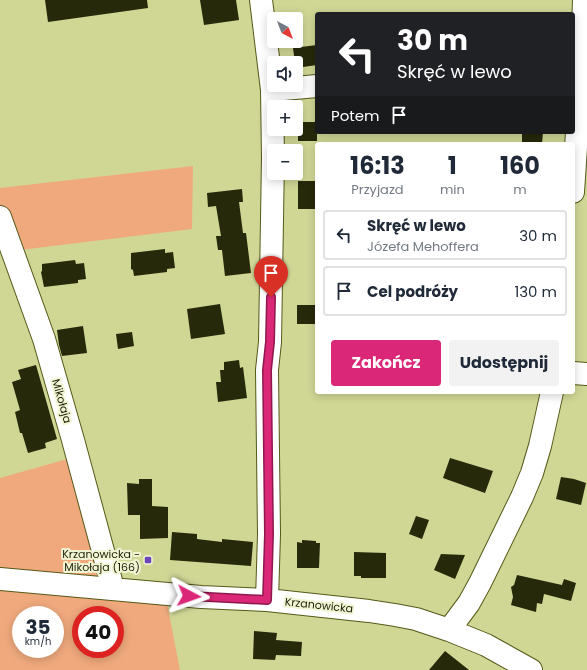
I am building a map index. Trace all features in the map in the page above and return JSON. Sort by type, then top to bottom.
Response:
[{"type":"street","points":[[261,0],[268,56]]},
{"type":"street","points":[[575,161],[584,0]]},
{"type":"street","points":[[303,87],[315,86]]},
{"type":"street","points":[[267,600],[269,534],[267,370],[272,252],[272,92]]},
{"type":"street","name":"Mikołaja","points":[[0,217],[44,339],[113,588]]},
{"type":"street","points":[[575,373],[587,374]]},
{"type":"street","points":[[449,630],[469,603],[480,584],[522,497],[532,473],[540,446],[552,394]]},
{"type":"street","name":"Krzanowicka","points":[[0,578],[201,597],[267,600],[395,614],[449,630],[486,645],[531,670]]},
{"type":"shaded area","points":[[193,166],[192,229],[12,251],[0,217],[0,188]]},
{"type":"shaded area","points":[[78,456],[113,588],[165,593],[180,670],[0,670],[0,478]]},
{"type":"building","points":[[45,0],[147,0],[148,8],[48,22]]},
{"type":"building","points":[[200,0],[236,0],[239,20],[204,25]]},
{"type":"building","points":[[315,45],[315,65],[303,67],[303,56],[294,56],[293,48],[303,48],[303,47]]},
{"type":"building","points":[[303,122],[315,122],[315,134],[317,134],[317,141],[298,141],[298,136],[303,136]]},
{"type":"building","points":[[522,134],[543,134],[542,142],[522,142]]},
{"type":"building","points":[[298,181],[315,181],[315,209],[298,209]]},
{"type":"building","points":[[242,189],[243,202],[239,202],[243,233],[246,233],[251,273],[225,276],[222,250],[218,250],[216,236],[221,236],[216,206],[208,207],[207,193]]},
{"type":"building","points":[[165,249],[165,253],[173,252],[175,268],[167,269],[167,272],[134,276],[133,270],[131,269],[131,253]]},
{"type":"building","points":[[75,260],[76,264],[84,263],[86,279],[78,280],[78,283],[44,287],[41,272],[42,264]]},
{"type":"building","points":[[220,304],[225,334],[191,339],[187,309]]},
{"type":"building","points":[[297,305],[315,305],[315,324],[297,324]]},
{"type":"building","points":[[83,326],[87,353],[62,356],[57,330]]},
{"type":"building","points":[[132,332],[134,346],[118,349],[116,334]]},
{"type":"building","points":[[239,360],[240,368],[243,367],[247,398],[218,402],[216,382],[221,382],[220,370],[224,370],[224,362]]},
{"type":"building","points":[[36,365],[57,439],[45,443],[46,448],[28,453],[22,433],[20,433],[15,412],[20,410],[12,382],[21,379],[18,370]]},
{"type":"building","points":[[450,458],[493,471],[485,493],[443,478]]},
{"type":"building","points":[[561,477],[586,483],[581,505],[556,499]]},
{"type":"building","points":[[139,479],[152,479],[152,506],[168,507],[168,538],[140,539],[140,515],[128,515],[127,483],[139,484]]},
{"type":"building","points":[[416,516],[429,520],[422,539],[409,534]]},
{"type":"building","points":[[172,532],[197,534],[197,539],[222,542],[222,539],[253,542],[251,566],[170,560]]},
{"type":"building","points":[[302,540],[316,541],[316,543],[320,543],[319,568],[297,568],[297,542],[302,543]]},
{"type":"building","points":[[354,552],[386,553],[386,578],[361,578],[361,576],[354,576]]},
{"type":"building","points":[[441,554],[465,555],[455,579],[434,570]]},
{"type":"building","points":[[517,575],[562,585],[564,579],[576,583],[571,601],[544,594],[542,604],[537,603],[536,612],[511,605],[513,597],[511,587],[514,585]]},
{"type":"building","points":[[254,631],[277,633],[276,640],[302,642],[301,656],[276,655],[275,660],[253,659]]},
{"type":"building","points":[[445,651],[469,670],[429,670]]},
{"type":"place","name":"Krzanowicka - Mikołaja (166)","points":[[148,560]]},
{"type":"route","points":[[189,596],[267,600],[269,534],[267,370],[270,342],[271,297]]}]
